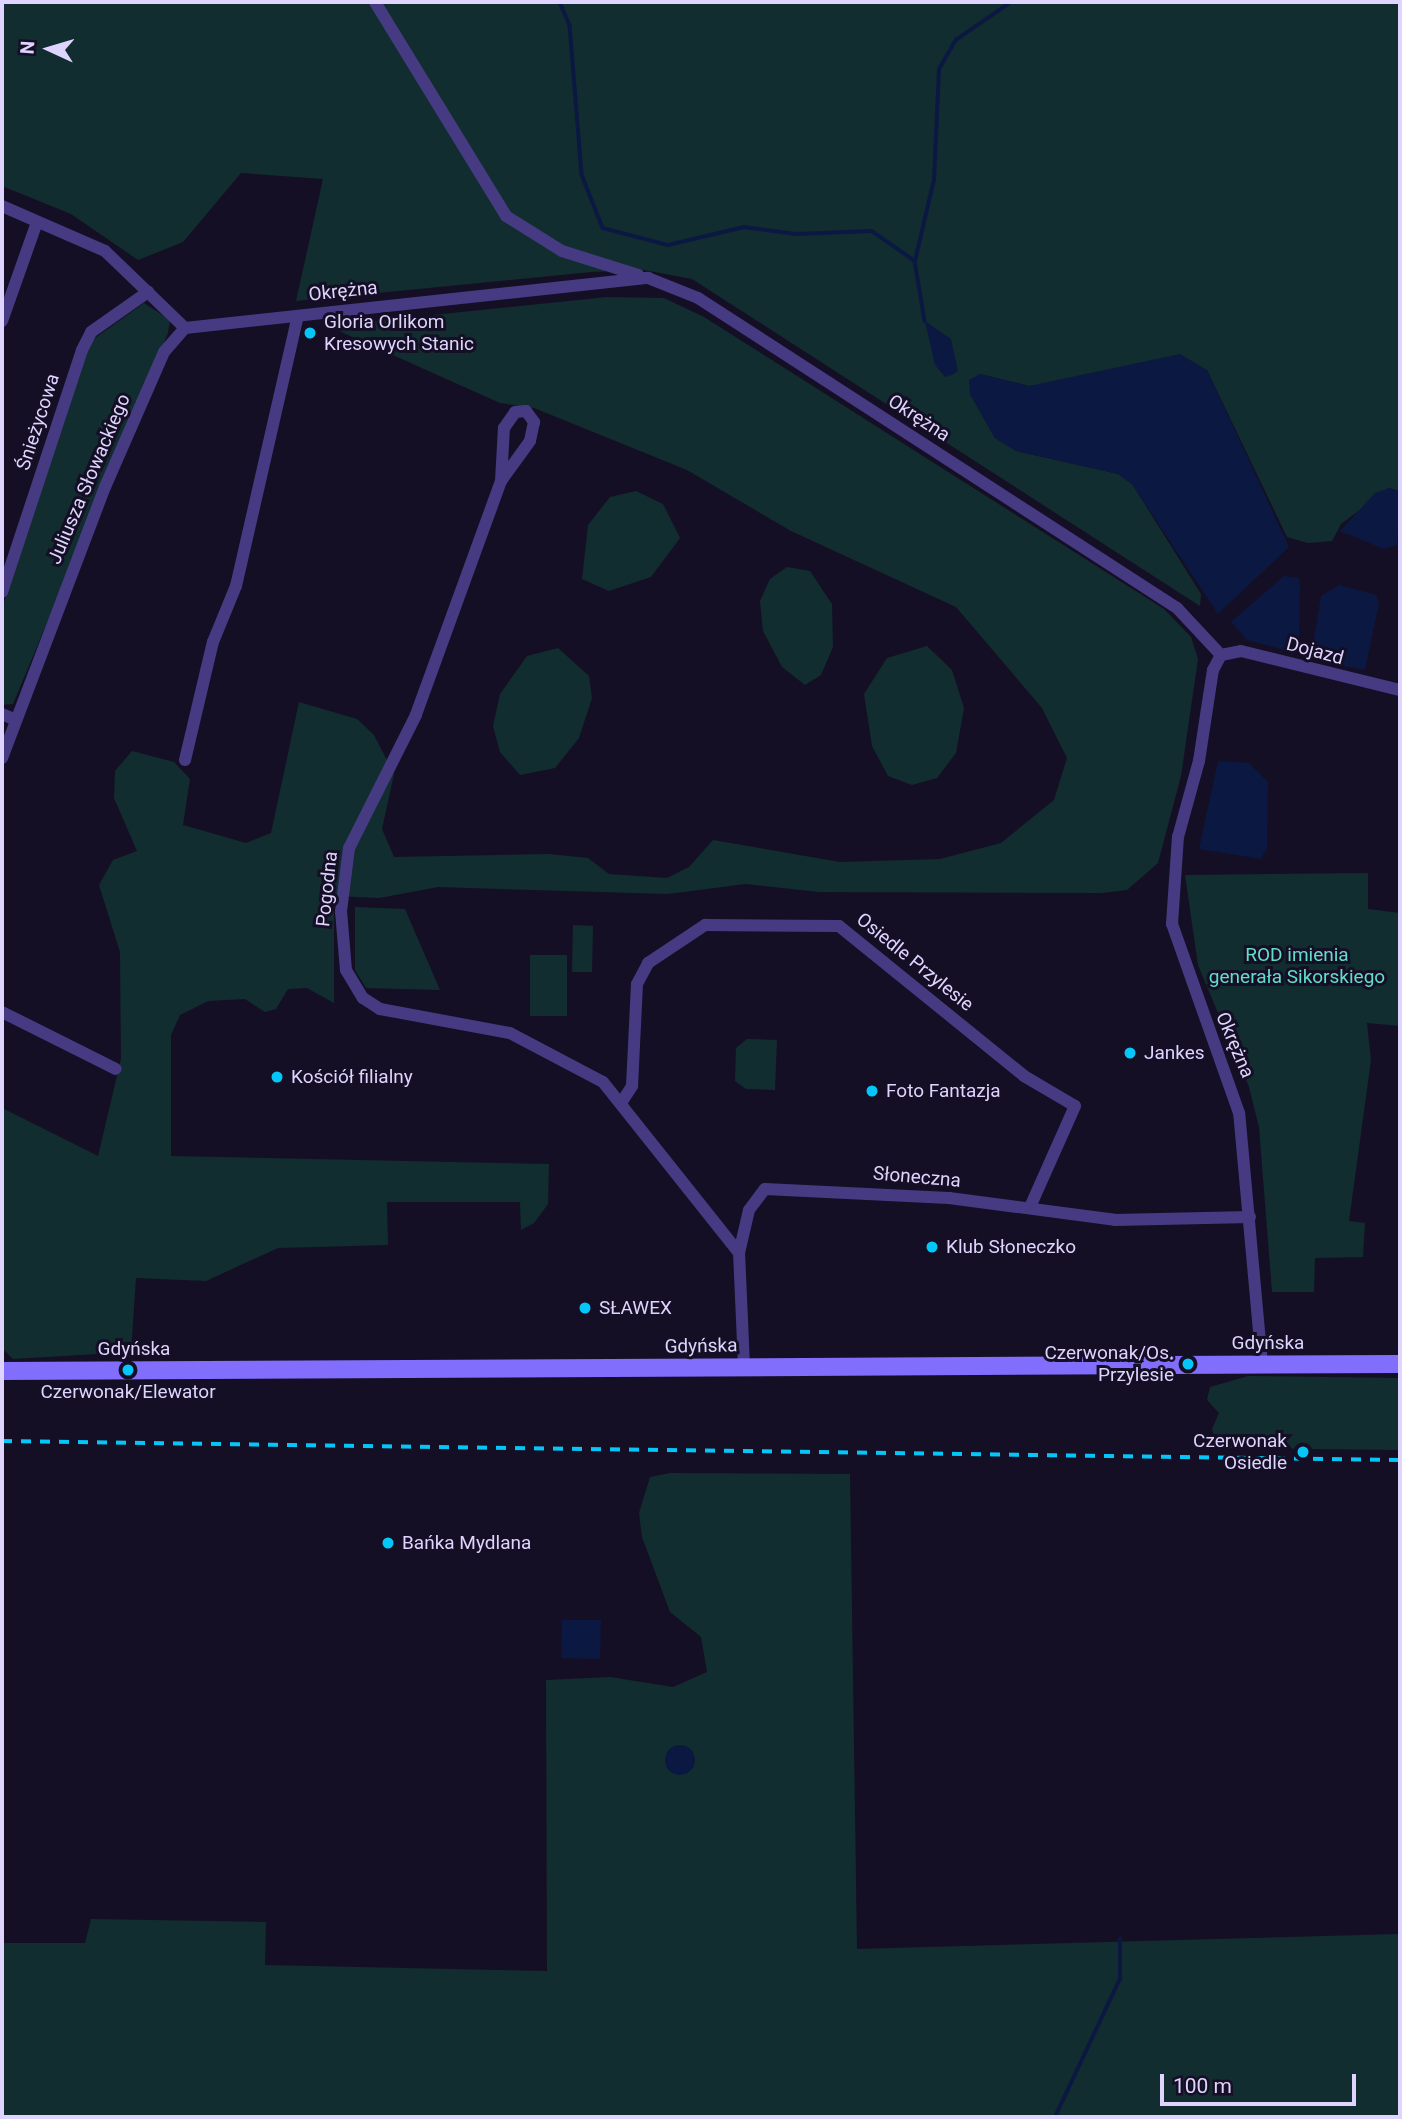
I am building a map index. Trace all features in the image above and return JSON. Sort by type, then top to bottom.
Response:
[{"type":"main road","name":"Gdyńska","points":[[2,1371],[1400,1364]]},
{"type":"street","points":[[375,2],[506,216],[562,251],[648,278]]},
{"type":"street","points":[[2,206],[105,251],[185,328],[298,316]]},
{"type":"street","points":[[2,321],[37,222]]},
{"type":"street","name":"Okrężna","points":[[185,760],[213,642],[236,586],[298,316],[648,278],[698,298],[1177,608],[1222,655],[1213,670],[1199,761],[1173,863],[1170,908],[1191,987],[1235,1093],[1250,1217],[1262,1364]]},
{"type":"street","name":"Śnieżycowa","points":[[2,592],[82,350],[91,332],[148,292]]},
{"type":"street","name":"Juliusza Słowackiego","points":[[2,758],[105,487],[164,352],[185,328]]},
{"type":"street","name":"Pogodna","points":[[500,481],[530,441],[534,422],[526,411],[514,412],[505,428],[500,481],[416,715],[349,849],[341,911],[346,970],[363,998],[380,1009],[537,1042],[623,1100]]},
{"type":"street","name":"Dojazd","points":[[1222,655],[1241,651],[1400,690]]},
{"type":"street","points":[[2,715],[16,720]]},
{"type":"street","name":"Osiedle Przylesie","points":[[623,1100],[632,1086],[637,984],[648,963],[705,925],[839,926],[1024,1076],[1075,1106],[1030,1207]]},
{"type":"street","points":[[2,1012],[116,1069]]},
{"type":"street","points":[[623,1100],[739,1253]]},
{"type":"street","name":"Słoneczna","points":[[744,1366],[739,1253],[755,1196],[777,1186],[1030,1207],[1115,1220],[1250,1217]]},
{"type":"green space","points":[[2,2],[1400,2],[1400,491],[1389,488],[1341,524],[1332,541],[1308,543],[1287,537],[1207,370],[1029,386],[980,374],[970,394],[995,438],[1016,451],[1118,474],[1132,484],[1201,594],[1200,606],[692,279],[644,270],[591,272],[296,301],[323,179],[241,173],[183,242],[138,260],[71,214],[2,186]]},
{"type":"green space","points":[[607,297],[664,298],[704,317],[1164,609],[1191,637],[1198,659],[1181,776],[1158,863],[1127,890],[1102,893],[819,892],[745,884],[668,894],[438,887],[379,898],[334,896],[334,1003],[307,988],[288,989],[276,1009],[265,1012],[245,999],[208,1001],[180,1015],[171,1035],[171,1156],[549,1164],[548,1204],[534,1223],[521,1230],[520,1202],[387,1202],[388,1245],[278,1248],[206,1281],[136,1278],[131,1352],[13,1359],[2,1348],[2,1108],[98,1156],[121,1059],[120,952],[99,885],[113,860],[137,851],[114,798],[115,771],[132,751],[174,762],[190,779],[183,825],[246,843],[271,833],[299,702],[357,719],[374,735],[394,774],[382,829],[394,857],[549,854],[588,858],[609,874],[667,878],[689,867],[713,840],[840,862],[940,859],[1001,843],[1054,800],[1067,758],[1042,708],[956,607],[791,531],[687,470],[534,408],[500,403],[328,326]]},
{"type":"green space","points":[[144,303],[170,320],[168,333],[13,704],[2,705],[2,608],[91,341]]},
{"type":"green space","points":[[636,491],[663,504],[680,538],[651,577],[609,591],[582,579],[588,525],[610,497]]},
{"type":"green space","points":[[787,567],[810,571],[832,604],[833,647],[821,675],[805,685],[782,667],[763,631],[760,601],[770,579]]},
{"type":"green space","points":[[927,646],[952,670],[964,708],[956,753],[937,778],[912,785],[888,776],[872,746],[864,694],[887,658]]},
{"type":"green space","points":[[558,648],[589,676],[592,698],[579,738],[555,768],[520,775],[500,752],[493,726],[500,694],[527,656]]},
{"type":"green space","name":"ROD imienia generała Sikorskiego","points":[[1368,873],[1368,909],[1400,913],[1400,1026],[1367,1023],[1371,1060],[1349,1221],[1365,1223],[1363,1257],[1315,1258],[1314,1292],[1272,1292],[1259,1127],[1249,1087],[1198,965],[1185,875]]},
{"type":"green space","points":[[355,907],[405,909],[440,990],[366,988],[355,970]]},
{"type":"green space","points":[[573,925],[593,926],[592,972],[572,972]]},
{"type":"green space","points":[[530,955],[567,955],[567,1016],[530,1016]]},
{"type":"green space","points":[[747,1039],[777,1040],[775,1090],[746,1089],[735,1081],[736,1048]]},
{"type":"green space","points":[[1248,1376],[1400,1378],[1400,1450],[1217,1448],[1212,1429],[1219,1413],[1207,1400],[1210,1387]]},
{"type":"green space","points":[[670,1473],[850,1474],[857,1949],[1400,1934],[1400,2117],[2,2117],[2,1943],[85,1943],[91,1919],[266,1922],[265,1965],[547,1971],[546,1680],[610,1677],[673,1687],[707,1672],[701,1637],[670,1612],[642,1537],[639,1513],[650,1477]]},
{"type":"water","points":[[925,321],[951,339],[958,371],[952,375],[945,377],[935,365]]},
{"type":"water","points":[[1180,354],[1207,370],[1289,547],[1218,614],[1132,484],[1118,474],[1016,451],[995,438],[970,394],[969,380],[980,374],[1029,386]]},
{"type":"water","points":[[1389,488],[1400,491],[1397,545],[1384,549],[1340,531],[1375,493]]},
{"type":"water","points":[[1284,576],[1299,578],[1300,589],[1299,639],[1285,650],[1247,640],[1231,622]]},
{"type":"water","points":[[1339,585],[1376,595],[1379,603],[1365,670],[1327,663],[1313,646],[1321,596]]},
{"type":"water","points":[[1218,761],[1249,763],[1268,782],[1267,848],[1261,859],[1199,849]]},
{"type":"water","points":[[562,1620],[601,1620],[600,1659],[561,1658]]},
{"type":"water","points":[[680,1745],[686,1746],[694,1754],[694,1766],[686,1774],[680,1775],[674,1774],[666,1766],[665,1760],[666,1754],[674,1746]]},
{"type":"waterway","points":[[560,2],[570,25],[582,175],[603,228],[668,245],[744,227],[796,234],[872,231],[915,261],[925,321]]},
{"type":"waterway","points":[[915,261],[934,180],[939,69],[956,40],[1011,2]]},
{"type":"waterway","points":[[1055,2117],[1120,1979],[1120,1939]]},
{"type":"railway","points":[[2,1441],[1400,1460]]},
{"type":"place","name":"Gloria Orlikom Kresowych Stanic","points":[[310,333]]},
{"type":"place","name":"Jankes","points":[[1130,1053]]},
{"type":"place","name":"Kościół filialny","points":[[277,1077]]},
{"type":"place","name":"Foto Fantazja","points":[[872,1091]]},
{"type":"place","name":"Klub Słoneczko","points":[[932,1247]]},
{"type":"place","name":"SŁAWEX","points":[[585,1308]]},
{"type":"place","name":"Czerwonak/Os. Przylesie","points":[[1188,1364]]},
{"type":"place","name":"Czerwonak/Elewator","points":[[128,1370]]},
{"type":"place","name":"Czerwonak Osiedle","points":[[1303,1452]]},
{"type":"place","name":"Bańka Mydlana","points":[[388,1543]]}]
